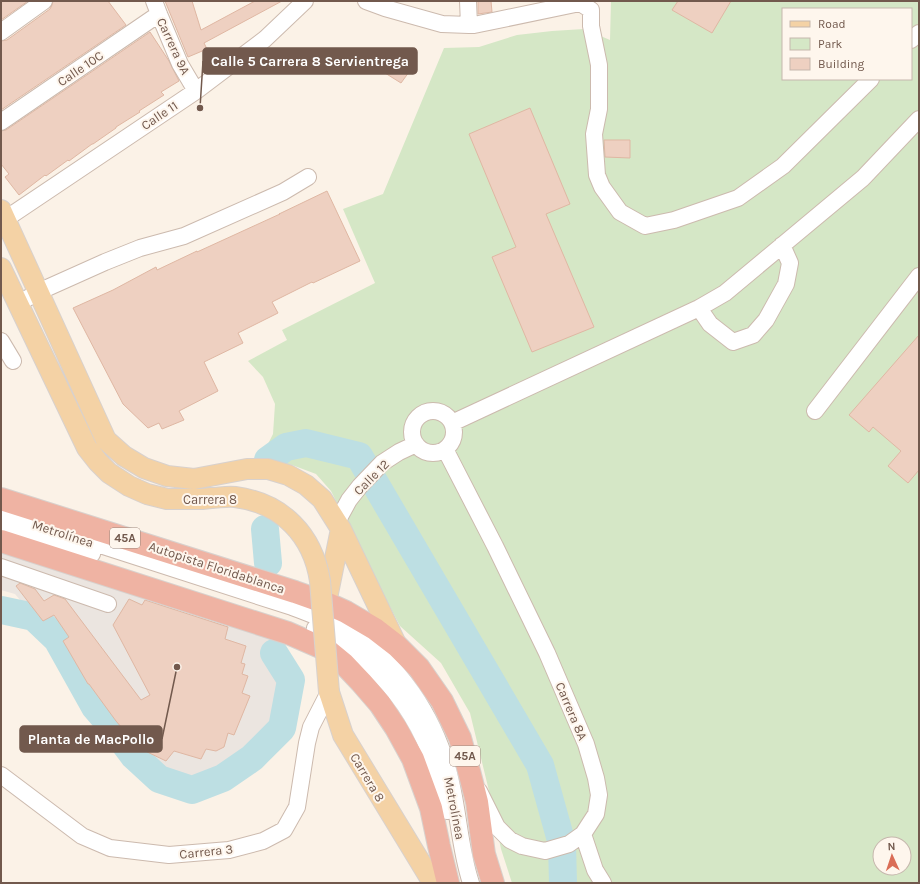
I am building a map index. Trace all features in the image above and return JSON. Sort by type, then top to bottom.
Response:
[{"type":"highway","name":"Autopista Floridablanca","points":[[1,498],[246,597],[292,612]]},
{"type":"highway","name":"Autopista Floridablanca","points":[[1,541],[246,597],[292,612]]},
{"type":"highway","name":"45A","points":[[448,883],[431,808],[413,759],[396,728],[380,704],[361,682],[344,664],[327,650],[292,612],[326,603],[346,612],[375,629],[397,646],[419,668],[442,701],[460,738],[477,802],[484,854],[493,883]]},
{"type":"main road","name":"Carrera 8","points":[[2,217],[106,440],[124,456],[144,468],[167,476],[194,479],[247,469],[268,469],[288,475],[306,485],[322,499],[337,522],[397,646]]},
{"type":"main road","name":"Carrera 8","points":[[2,274],[18,303],[87,448],[98,462],[110,473],[129,486],[147,494],[167,499],[234,497],[251,500],[269,507],[282,515],[294,525],[304,538],[312,550],[318,569],[328,692],[342,735],[433,883]]},
{"type":"main road","points":[[129,486],[194,479]]},
{"type":"main road","points":[[326,603],[337,522]]},
{"type":"street","points":[[1,32],[44,1]]},
{"type":"street","name":"Calle 11","points":[[2,217],[196,91],[265,39],[305,1]]},
{"type":"street","points":[[366,1],[442,24],[474,25],[580,3],[591,10],[591,26],[599,65],[599,109],[594,134],[597,175],[602,187],[620,212],[645,226],[674,220],[738,198],[783,166],[870,80]]},
{"type":"street","points":[[468,1],[469,25]]},
{"type":"street","name":"Carrera 9A","points":[[156,8],[180,64],[196,91]]},
{"type":"street","name":"Calle 10C","points":[[1,122],[156,8]]},
{"type":"street","points":[[452,423],[699,308],[726,293],[863,178],[919,119]]},
{"type":"street","points":[[18,303],[38,292],[105,262],[140,248],[184,236],[283,192],[308,177]]},
{"type":"street","points":[[699,308],[710,324],[733,342],[753,335],[766,320],[786,284],[790,263],[782,245]]},
{"type":"street","points":[[816,411],[919,276]]},
{"type":"street","points":[[1,341],[13,361]]},
{"type":"street","points":[[429,411],[443,413],[452,423],[454,430],[453,437],[450,444],[445,449],[439,452],[426,451],[416,444],[412,430],[417,418],[423,414],[429,411]]},
{"type":"street","name":"Calle 12","points":[[337,522],[349,500],[382,463],[399,452],[416,444]]},
{"type":"street","name":"Carrera 8A","points":[[445,449],[495,546],[543,646],[586,744],[596,778],[599,795],[596,814],[582,834],[569,844],[545,851],[522,846],[510,840],[497,827],[469,771]]},
{"type":"street","name":"Metrolínea","points":[[1,513],[246,597]]},
{"type":"street","name":"Metrolínea","points":[[1,526],[246,597]]},
{"type":"street","points":[[1,567],[108,604]]},
{"type":"street","name":"Metrolínea","points":[[292,612],[332,635],[375,669],[396,692],[409,712],[424,739],[437,775],[449,818],[456,870],[461,883]]},
{"type":"street","name":"Metrolínea","points":[[292,612],[340,626],[367,644],[386,661],[417,699],[428,717],[441,746],[451,782],[466,868],[471,883]]},
{"type":"street","name":"Carrera 3","points":[[1,775],[82,836],[110,848],[169,855],[229,850],[263,841],[284,830],[297,807],[311,727],[328,692]]},
{"type":"street","points":[[582,834],[595,870],[603,883]]},
{"type":"shaded area","points":[[1,550],[272,637],[274,653],[291,680],[282,728],[252,758],[223,778],[192,790],[159,779],[134,756],[95,707],[57,639],[36,619],[15,594],[1,590]]},
{"type":"green space","points":[[611,1],[919,1],[919,883],[512,883],[501,849],[490,795],[470,713],[441,663],[400,626],[331,491],[316,474],[292,465],[261,458],[273,434],[275,404],[263,377],[248,361],[287,340],[282,330],[375,283],[343,209],[383,194],[444,48],[479,47],[517,35],[584,29],[610,40]]},
{"type":"building","points":[[1,1],[28,1],[1,20]]},
{"type":"building","points":[[53,1],[108,1],[126,25],[1,110],[1,41],[7,40],[50,9]]},
{"type":"building","points":[[165,1],[192,1],[201,30],[255,1],[282,1],[204,43],[207,49],[188,57]]},
{"type":"building","points":[[478,1],[491,1],[492,12],[478,14]]},
{"type":"building","points":[[678,1],[731,1],[712,33],[672,10]]},
{"type":"building","points":[[150,32],[169,61],[179,81],[161,92],[164,95],[69,161],[68,160],[46,176],[45,175],[19,195],[5,177],[9,174],[1,164],[1,131],[6,130]]},
{"type":"building","points":[[401,50],[417,61],[401,83],[385,73]]},
{"type":"building","points":[[530,108],[570,204],[546,214],[594,327],[532,352],[492,257],[516,247],[469,134]]},
{"type":"building","points":[[604,140],[630,140],[630,158],[605,157]]},
{"type":"building","points":[[327,191],[360,261],[313,283],[312,282],[272,302],[278,313],[238,333],[243,343],[204,362],[218,391],[179,411],[184,420],[162,429],[159,423],[148,428],[123,404],[73,308],[113,290],[156,267],[157,270]]},
{"type":"building","points":[[919,335],[919,470],[908,483],[888,466],[901,451],[873,427],[869,432],[849,415]]},
{"type":"building","points":[[20,583],[35,589],[44,601],[54,595],[65,599],[141,700],[150,695],[113,625],[129,599],[142,605],[145,600],[228,627],[225,639],[246,646],[241,663],[245,664],[242,674],[248,676],[242,693],[250,696],[234,735],[228,733],[224,747],[216,751],[206,749],[201,759],[174,751],[166,761],[139,748],[88,684],[63,641],[69,637],[54,615],[43,621],[16,586]]},
{"type":"waterway","points":[[268,460],[286,447],[306,443],[359,456],[540,765],[562,844],[563,883]]},
{"type":"waterway","points":[[265,529],[268,563]]},
{"type":"waterway","points":[[1,610],[34,617],[57,639],[95,707],[134,756],[159,779],[192,790],[223,778],[252,758],[282,728],[291,680],[274,653]]},
{"type":"place","name":"Calle 5 Carrera 8 Servientrega","points":[[200,108]]},
{"type":"place","name":"Planta de MacPollo","points":[[177,667]]}]
